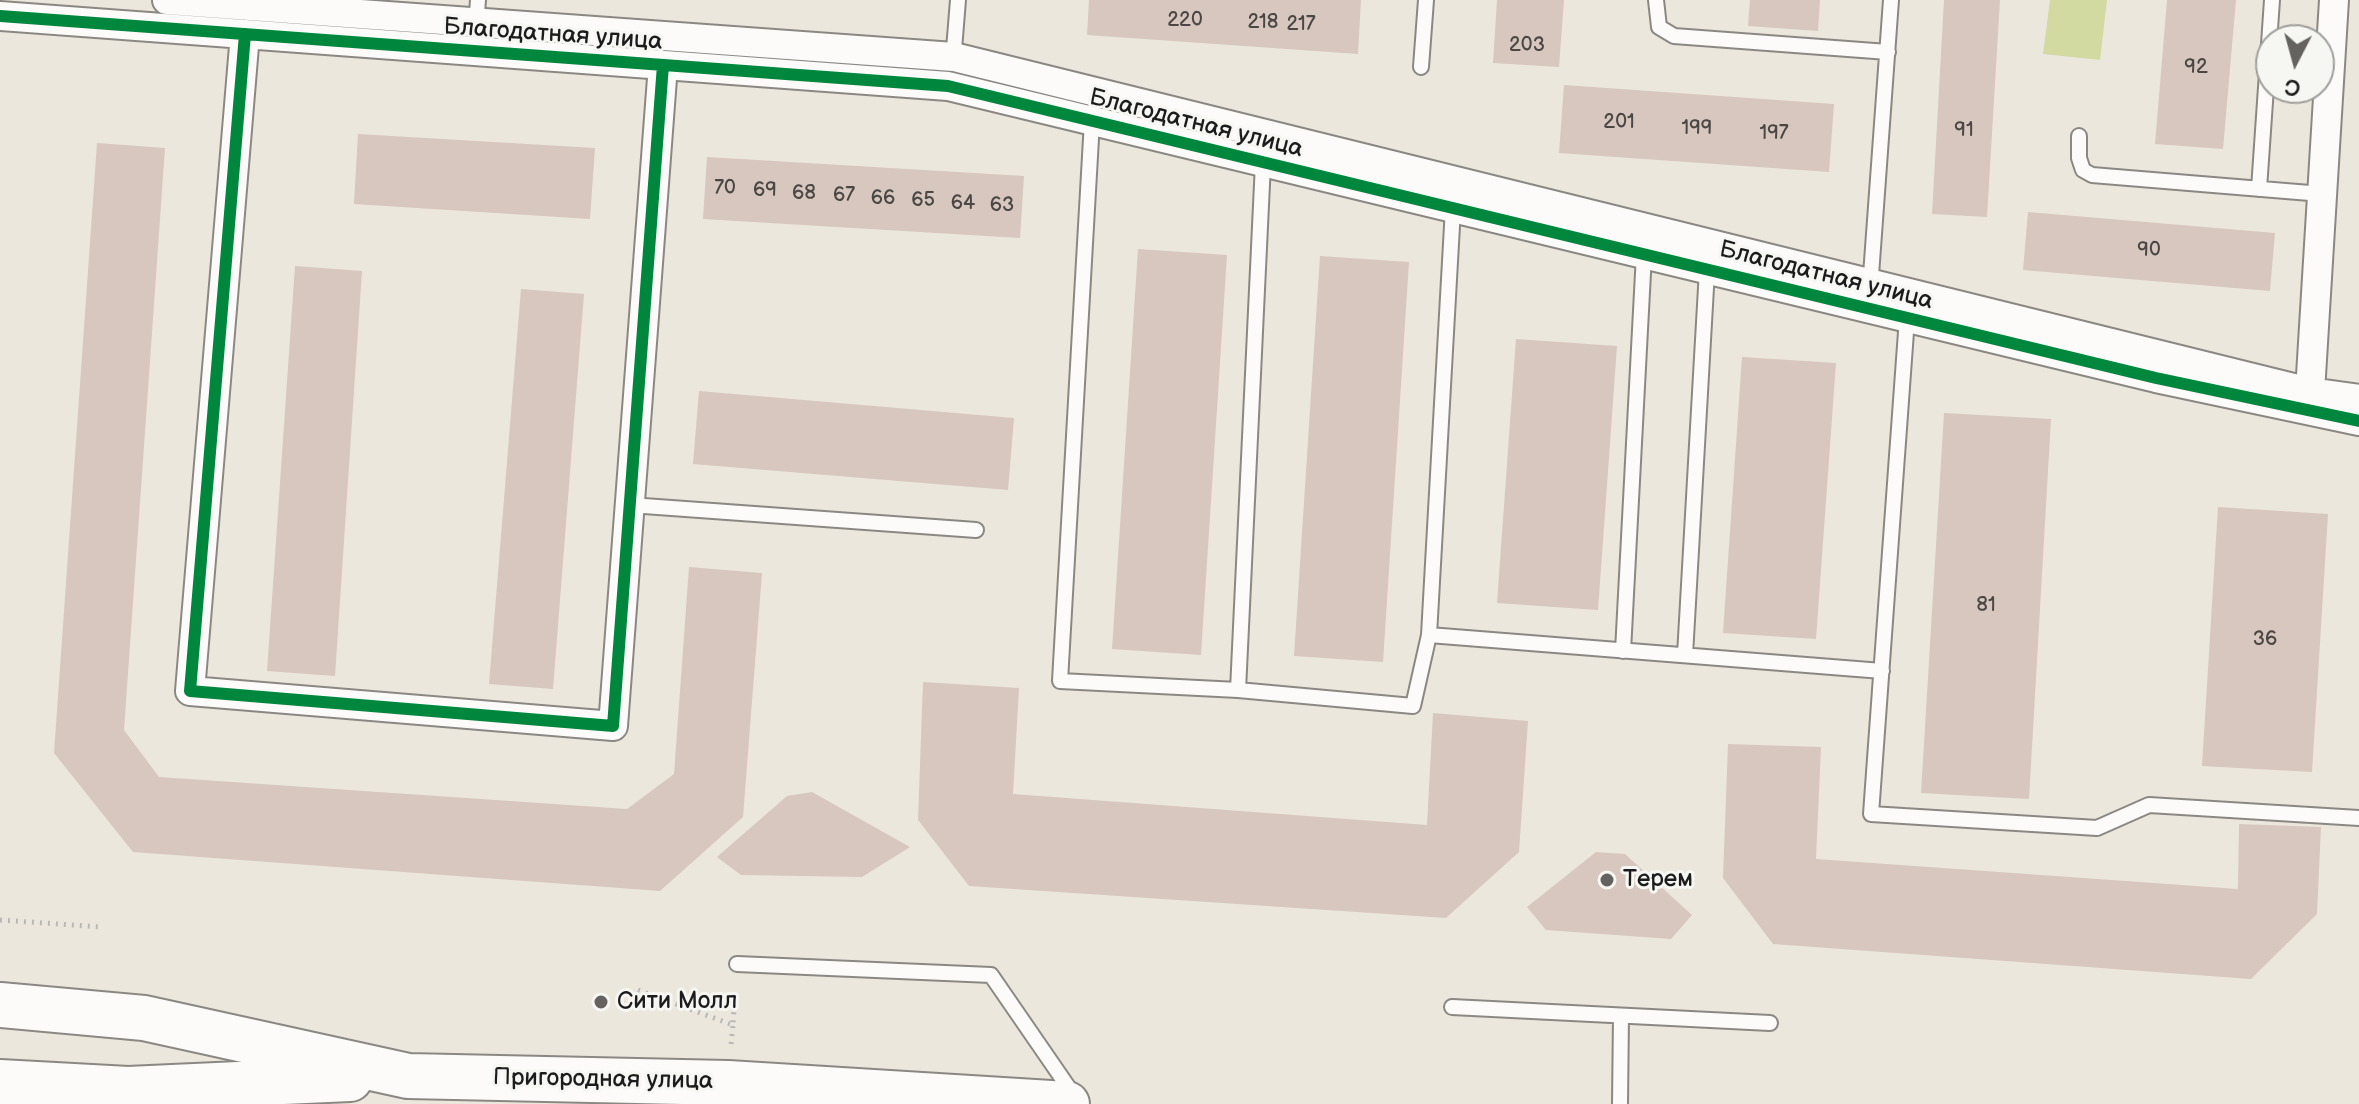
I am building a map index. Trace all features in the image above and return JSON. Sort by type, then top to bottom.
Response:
[{"type":"main road","name":"Пригородная улица","points":[[0,1005],[144,1018],[408,1076],[728,1083],[1067,1104]]},
{"type":"main road","points":[[0,1082],[128,1089],[408,1076]]},
{"type":"street","name":"Благодатная улица","points":[[167,0],[477,11],[954,57],[1870,296],[2310,392],[2359,399]]},
{"type":"street","points":[[2310,392],[2334,0]]},
{"type":"street","name":"Благодатная улица","points":[[0,16],[948,86],[1707,270],[1870,296],[1907,318],[2156,378],[2359,421]]},
{"type":"street","points":[[245,34],[190,691],[613,726],[663,65]]},
{"type":"lane","points":[[948,86],[954,57],[958,0]]},
{"type":"lane","points":[[1421,67],[1426,0]]},
{"type":"lane","points":[[1656,0],[1659,27],[1674,36],[1888,52]]},
{"type":"lane","points":[[1870,296],[1891,0]]},
{"type":"lane","points":[[2259,189],[2272,0]]},
{"type":"lane","points":[[475,51],[477,11]]},
{"type":"lane","points":[[1092,121],[1060,681],[1238,690],[1413,706],[1429,635],[1453,208]]},
{"type":"lane","points":[[2079,136],[2079,158],[2083,170],[2092,175],[2322,194]]},
{"type":"lane","points":[[1238,690],[1263,163]]},
{"type":"lane","points":[[1623,651],[1644,254]]},
{"type":"lane","points":[[1685,655],[1707,270]]},
{"type":"lane","points":[[1907,318],[1871,814],[2097,828],[2149,805],[2359,818]]},
{"type":"lane","points":[[630,505],[976,530]]},
{"type":"lane","points":[[1429,635],[1882,671]]},
{"type":"lane","points":[[737,964],[991,975],[1079,1104]]},
{"type":"lane","points":[[1452,1007],[1770,1023]]},
{"type":"lane","points":[[1620,1104],[1621,1016]]},
{"type":"path","points":[[0,920],[101,927]]},
{"type":"path","points":[[638,990],[733,1025],[735,993]]},
{"type":"green space","points":[[2050,0],[2107,0],[2100,60],[2043,54]]},
{"type":"building","points":[[1089,0],[1361,0],[1358,54],[1087,35]]},
{"type":"building","points":[[1497,0],[1564,0],[1559,67],[1493,63]]},
{"type":"building","points":[[1750,0],[1820,0],[1818,31],[1748,26]]},
{"type":"building","points":[[1944,0],[2000,0],[1987,217],[1932,214]]},
{"type":"building","points":[[2167,0],[2236,0],[2223,149],[2155,144]]},
{"type":"building","points":[[1564,85],[1834,104],[1829,172],[1559,153]]},
{"type":"building","points":[[358,134],[595,148],[590,219],[354,204]]},
{"type":"building","points":[[97,143],[165,148],[124,730],[159,777],[627,809],[674,774],[689,567],[762,573],[743,817],[660,891],[133,852],[54,753]]},
{"type":"building","points":[[707,157],[1024,176],[1020,238],[703,219]]},
{"type":"building","points":[[2028,212],[2275,233],[2270,291],[2023,270]]},
{"type":"building","points":[[1138,249],[1227,255],[1201,655],[1112,649]]},
{"type":"building","points":[[1320,256],[1409,262],[1383,662],[1294,656]]},
{"type":"building","points":[[295,266],[362,271],[335,676],[267,671]]},
{"type":"building","points":[[521,289],[584,294],[553,689],[489,684]]},
{"type":"building","points":[[1516,339],[1617,346],[1598,610],[1497,603]]},
{"type":"building","points":[[1742,357],[1836,363],[1816,639],[1723,633]]},
{"type":"building","points":[[699,391],[1014,418],[1008,490],[693,464]]},
{"type":"building","points":[[1944,413],[2051,419],[2029,799],[1921,793]]},
{"type":"building","points":[[2218,507],[2328,514],[2312,772],[2202,766]]},
{"type":"building","points":[[923,682],[1019,688],[1013,794],[1427,825],[1433,713],[1528,721],[1519,852],[1446,918],[969,886],[918,820]]},
{"type":"building","points":[[1728,744],[1821,747],[1816,859],[2238,889],[2239,824],[2321,827],[2317,914],[2251,979],[1773,944],[1723,878]]},
{"type":"building","points":[[812,792],[910,847],[862,877],[741,875],[717,857],[787,796]]},
{"type":"building","name":"Терем","points":[[1596,852],[1625,854],[1692,915],[1671,939],[1546,930],[1527,907]]},
{"type":"cycle path","points":[[0,16],[948,86],[2156,378],[2359,421]]},
{"type":"cycle path","points":[[245,34],[190,691],[613,726],[663,65]]},
{"type":"place","name":"Терем","points":[[1607,880]]},
{"type":"place","name":"Сити Молл","points":[[601,1002]]}]
